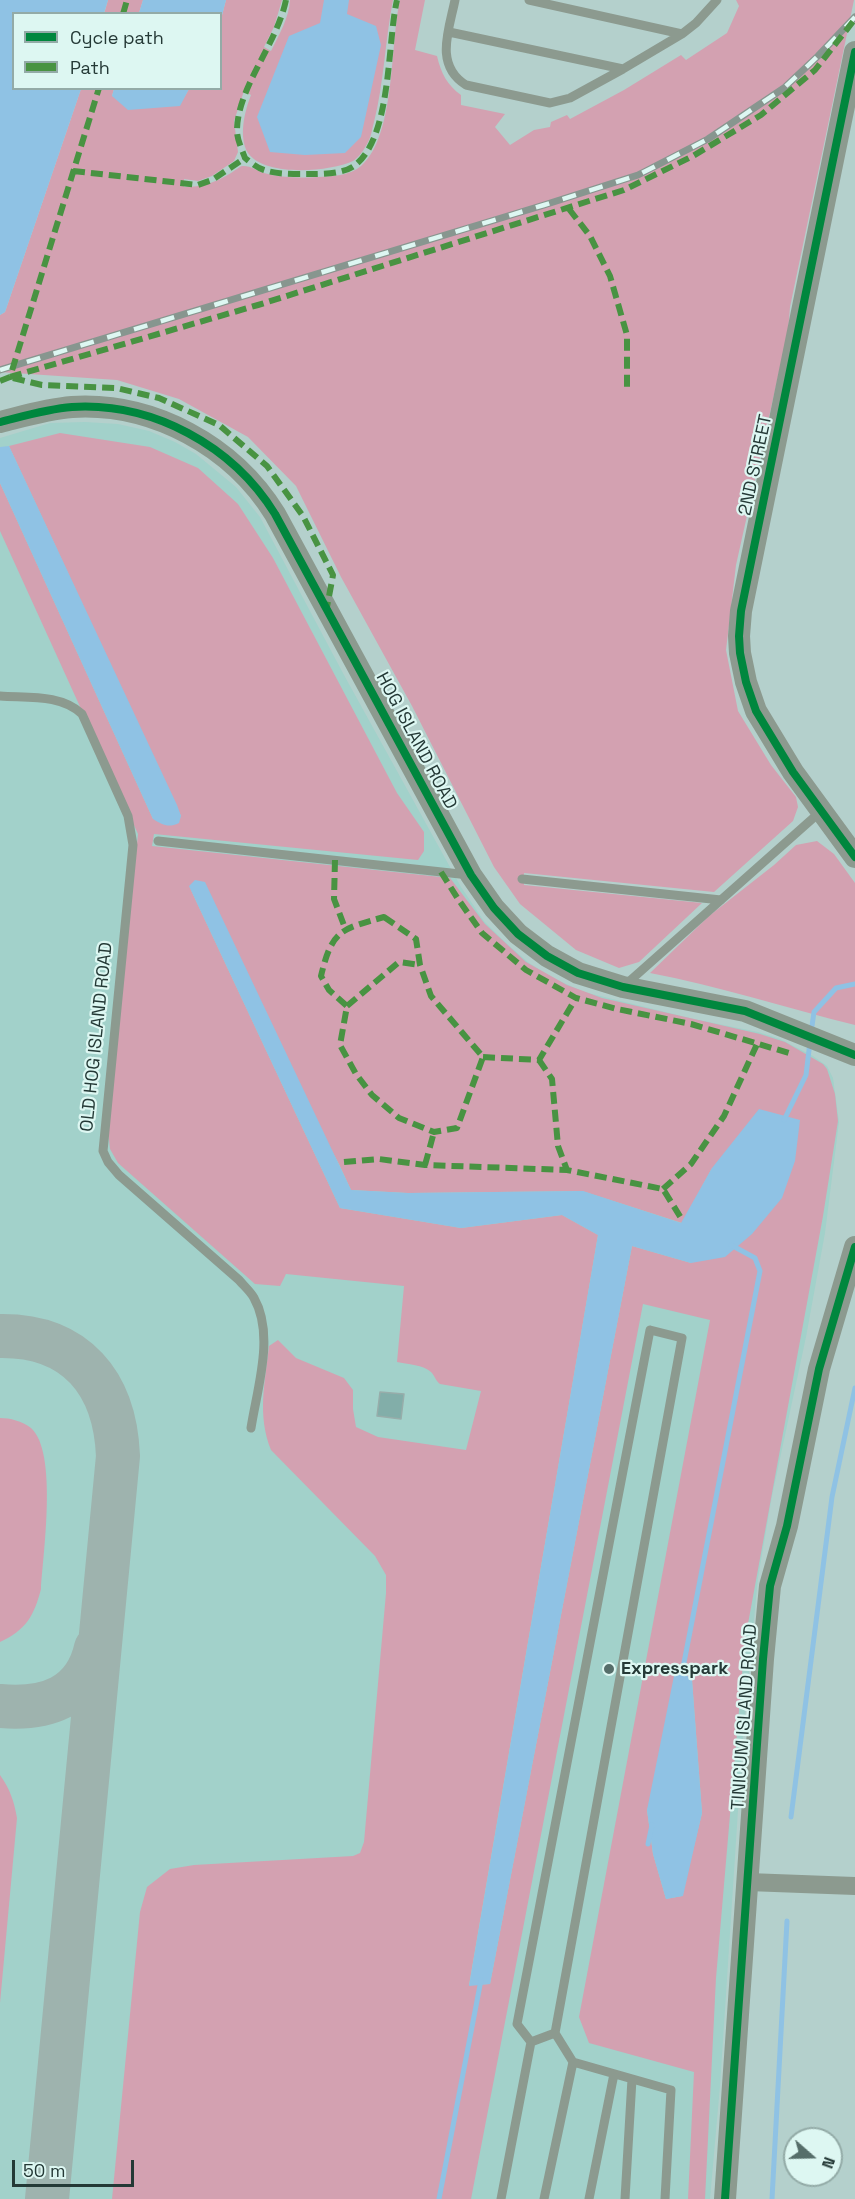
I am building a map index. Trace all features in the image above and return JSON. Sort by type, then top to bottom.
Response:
[{"type":"street","name":"2ND STREET","points":[[855,52],[741,610],[739,636],[746,682],[756,711],[793,772],[855,857]]},
{"type":"street","name":"HOG ISLAND ROAD","points":[[0,422],[46,410],[94,407],[119,409],[159,420],[195,437],[237,466],[265,498],[275,514],[471,875],[506,922],[532,945],[561,965],[578,972],[623,987],[745,1011],[855,1055]]},
{"type":"street","name":"TINICUM ISLAND ROAD","points":[[725,2199],[766,1620],[771,1586],[819,1369],[855,1247]]},
{"type":"street","points":[[748,1882],[855,1886]]},
{"type":"lane","points":[[455,0],[445,47],[448,66],[455,78],[466,85],[550,103],[570,98],[682,34],[696,23],[717,0]]},
{"type":"lane","points":[[529,0],[682,34]]},
{"type":"lane","points":[[448,32],[623,69]]},
{"type":"lane","name":"OLD HOG ISLAND ROAD","points":[[0,696],[47,699],[73,705],[82,714],[128,816],[133,844],[103,1151],[108,1162],[119,1175],[239,1280],[254,1298],[262,1318],[265,1341],[251,1428]]},
{"type":"lane","points":[[623,987],[822,810]]},
{"type":"lane","points":[[158,841],[471,875]]},
{"type":"lane","points":[[522,879],[721,900]]},
{"type":"lane","points":[[501,2199],[531,2042],[517,2024],[650,1330],[682,1338],[555,2033],[573,2062],[671,2090],[665,2199]]},
{"type":"lane","points":[[531,2042],[555,2033]]},
{"type":"lane","points":[[544,2199],[573,2062]]},
{"type":"lane","points":[[589,2199],[614,2074]]},
{"type":"lane","points":[[625,2199],[632,2079]]},
{"type":"shaded area","points":[[108,0],[143,0],[139,12],[105,12]]},
{"type":"shaded area","points":[[226,0],[282,0],[274,27],[264,47],[271,51],[286,20],[290,0],[393,0],[374,122],[368,142],[361,154],[353,161],[342,165],[314,170],[282,169],[256,161],[248,153],[243,139],[251,95],[244,91],[234,121],[238,152],[234,161],[212,176],[198,181],[184,179],[184,187],[214,182],[242,166],[277,176],[304,178],[341,175],[361,166],[372,152],[386,111],[400,0],[425,0],[415,50],[437,56],[445,78],[461,95],[461,105],[505,114],[495,127],[510,145],[534,130],[550,127],[551,122],[567,115],[570,119],[624,90],[681,55],[686,60],[727,33],[739,6],[736,0],[854,0],[790,307],[788,332],[736,565],[726,650],[738,711],[771,765],[796,797],[798,807],[793,821],[714,892],[524,873],[524,885],[702,903],[639,962],[619,968],[576,950],[520,904],[494,867],[412,706],[341,577],[296,486],[248,437],[179,399],[117,380],[0,372],[0,315],[5,312],[81,90],[114,90],[112,96],[179,106],[188,90],[222,90],[222,15]]},
{"type":"shaded area","points":[[50,423],[118,424],[149,431],[175,442],[196,454],[236,487],[260,517],[461,887],[484,921],[506,943],[529,963],[555,979],[584,992],[780,1039],[827,1066],[833,1078],[839,1122],[825,1233],[806,1337],[772,1496],[758,1578],[743,1734],[720,2086],[710,2199],[0,2199],[0,438]]},
{"type":"shaded area","points":[[60,433],[150,447],[198,468],[238,504],[273,558],[397,793],[424,832],[424,851],[418,860],[154,834],[152,846],[450,878],[485,924],[526,962],[567,985],[602,998],[760,1034],[785,1042],[823,1064],[827,1069],[835,1094],[838,1121],[823,1216],[745,1640],[716,1978],[705,2199],[688,2199],[694,2072],[589,2043],[579,2017],[710,1320],[643,1304],[471,2199],[112,2199],[140,1912],[147,1887],[170,1869],[194,1865],[353,1856],[360,1853],[364,1842],[386,1575],[375,1556],[271,1450],[263,1411],[269,1346],[278,1340],[296,1358],[344,1378],[353,1390],[356,1427],[378,1437],[466,1450],[481,1391],[440,1384],[428,1370],[397,1362],[404,1286],[286,1274],[280,1286],[255,1284],[118,1163],[110,1149],[108,1130],[138,834],[0,531],[0,483],[153,819],[181,816],[9,446]],"holes":[[[189,886],[351,1190],[408,1193],[582,1191],[682,1223],[712,1168],[691,1263],[632,1246],[490,1984],[469,1985],[598,1235],[562,1215],[461,1228],[340,1208]],[[692,1680],[702,1813],[682,1896],[666,1899],[653,1854],[647,1810]]]},
{"type":"shaded area","points":[[817,841],[834,854],[855,883],[855,1025],[650,973],[709,916],[796,845]]},
{"type":"shaded area","points":[[0,1418],[16,1420],[31,1428],[39,1440],[47,1480],[47,1504],[41,1589],[38,1599],[23,1627],[0,1642]]},
{"type":"shaded area","points":[[0,1775],[11,1795],[17,1818],[0,2003]]},
{"type":"water","points":[[0,0],[108,0],[104,12],[12,12],[12,90],[81,90],[5,312],[0,315]]},
{"type":"water","points":[[143,0],[226,0],[222,15],[222,12],[139,12]]},
{"type":"water","points":[[324,0],[349,0],[347,14],[376,26],[381,45],[361,137],[345,153],[305,155],[270,152],[257,117],[289,36],[320,23]]},
{"type":"water","points":[[114,90],[188,90],[180,106],[128,110],[112,96]]},
{"type":"water","points":[[9,446],[177,805],[181,816],[179,823],[166,825],[153,819],[0,483],[0,447]]},
{"type":"water","points":[[195,880],[205,882],[351,1190],[408,1193],[583,1191],[681,1223],[712,1168],[759,1109],[800,1120],[795,1161],[782,1198],[752,1234],[725,1257],[691,1263],[632,1246],[490,1984],[469,1986],[598,1235],[562,1215],[461,1228],[340,1208],[189,886]]},
{"type":"water","points":[[676,1666],[692,1680],[702,1813],[683,1896],[666,1899],[653,1854],[647,1810]]},
{"type":"building","points":[[380,1392],[404,1394],[401,1419],[377,1416]]},
{"type":"waterway","points":[[811,1033],[814,1012],[836,988],[855,984]]},
{"type":"waterway","points":[[784,1120],[806,1075],[810,1042]]},
{"type":"waterway","points":[[681,1678],[760,1271],[755,1258],[731,1245]]},
{"type":"waterway","points":[[791,1817],[832,1497],[855,1388]]},
{"type":"waterway","points":[[648,1844],[652,1825]]},
{"type":"waterway","points":[[772,2199],[787,1921]]},
{"type":"waterway","points":[[439,2199],[481,1980]]},
{"type":"taxiway","points":[[0,1336],[27,1338],[50,1344],[70,1354],[86,1368],[99,1386],[109,1406],[118,1456],[47,2199]]},
{"type":"taxiway","points":[[0,1706],[32,1706],[61,1697],[83,1679],[91,1665],[96,1648]]},
{"type":"railway","points":[[0,370],[638,175],[708,139],[784,88],[855,17]]},
{"type":"marked path","points":[[124,12],[127,0]]},
{"type":"marked path","points":[[286,0],[275,33],[243,99],[237,134],[245,158],[264,170],[289,174],[329,173],[345,170],[354,166],[366,153],[382,113],[397,0]]},
{"type":"marked path","points":[[10,377],[258,305],[624,190],[693,156],[761,115],[815,70],[855,19]]},
{"type":"marked path","points":[[0,381],[10,377],[98,90]]},
{"type":"marked path","points":[[73,171],[198,185],[212,180],[245,158]]},
{"type":"marked path","points":[[569,209],[590,236],[610,276],[627,335],[627,390]]},
{"type":"marked path","points":[[13,378],[42,385],[116,388],[159,398],[219,425],[267,466],[303,516],[333,575],[327,607]]},
{"type":"marked path","points":[[335,860],[334,899],[345,928]]},
{"type":"marked path","points":[[441,872],[482,933],[526,970],[576,998],[691,1024],[789,1053]]},
{"type":"marked path","points":[[384,917],[416,939],[420,965],[431,996],[483,1057],[457,1128],[434,1132],[399,1118],[372,1095],[356,1074],[340,1045],[347,1006],[329,990],[321,976],[325,960],[341,933],[384,917]]},
{"type":"marked path","points":[[347,1006],[399,962],[420,965]]},
{"type":"marked path","points":[[483,1057],[539,1060],[576,998]]},
{"type":"marked path","points":[[663,1189],[691,1164],[724,1116],[758,1042]]},
{"type":"marked path","points":[[539,1060],[552,1079],[558,1146],[567,1170]]},
{"type":"marked path","points":[[425,1165],[434,1132]]},
{"type":"marked path","points":[[344,1162],[379,1159],[425,1165],[567,1170],[663,1189],[681,1218]]},
{"type":"cycle path","points":[[855,52],[741,611],[739,636],[746,682],[756,711],[793,772],[855,857]]},
{"type":"cycle path","points":[[0,422],[63,408],[102,407],[132,412],[161,421],[188,433],[214,449],[258,490],[275,514],[471,875],[494,908],[518,934],[547,956],[578,973],[623,987],[745,1011],[855,1055]]},
{"type":"cycle path","points":[[725,2199],[770,1586],[787,1526],[819,1369],[855,1247]]},
{"type":"place","name":"Expresspark","points":[[609,1669]]}]
